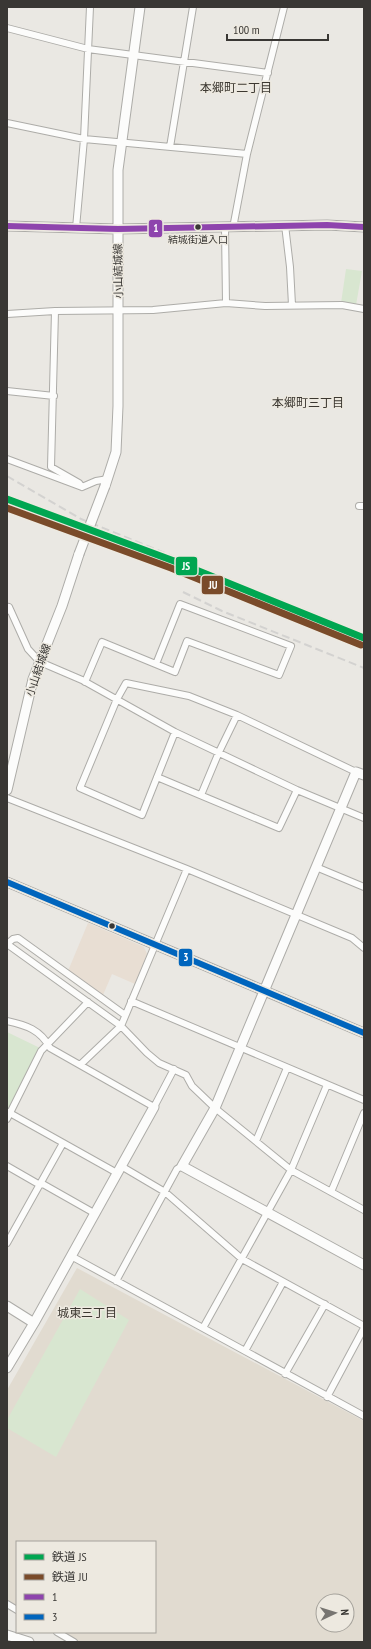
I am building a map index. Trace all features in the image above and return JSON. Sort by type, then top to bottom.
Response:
[{"type":"main road","name":"小山結城線","points":[[7,790],[9,772],[28,700],[40,662],[62,606],[79,554],[107,483],[116,452],[119,310],[117,188],[121,142],[140,7]]},
{"type":"main road","points":[[7,226],[118,229],[229,228],[286,225],[338,225],[364,227]]},
{"type":"main road","points":[[360,774],[341,808],[215,1108],[182,1166],[364,1265]]},
{"type":"main road","points":[[7,882],[364,1034]]},
{"type":"main road","points":[[7,1368],[34,1323],[154,1107]]},
{"type":"main road","points":[[7,1306],[34,1323]]},
{"type":"main road","points":[[7,1635],[29,1642]]},
{"type":"street","points":[[76,228],[84,139],[90,7]]},
{"type":"street","points":[[170,147],[193,7]]},
{"type":"street","points":[[226,303],[229,228],[284,7]]},
{"type":"street","points":[[7,28],[88,50],[184,61],[268,73]]},
{"type":"street","points":[[7,123],[84,139],[247,154]]},
{"type":"street","points":[[286,225],[292,305]]},
{"type":"street","points":[[7,314],[55,311],[153,310],[226,303],[342,305],[364,309]]},
{"type":"street","points":[[55,311],[51,467],[79,483],[82,487]]},
{"type":"street","points":[[7,391],[54,396]]},
{"type":"street","points":[[7,459],[82,487],[96,481],[107,483]]},
{"type":"street","points":[[85,682],[102,642],[175,672],[187,641],[279,675],[291,646],[180,604],[156,664]]},
{"type":"street","points":[[7,611],[9,607],[28,649],[40,662],[85,682],[175,732],[297,790],[364,818]]},
{"type":"street","points":[[175,732],[142,815],[80,788],[117,699],[126,683],[189,696],[237,715],[360,774]]},
{"type":"street","points":[[201,795],[219,752],[237,715]]},
{"type":"street","points":[[158,777],[279,828],[297,790]]},
{"type":"street","points":[[7,798],[187,869],[296,916],[352,938],[364,948]]},
{"type":"street","points":[[316,866],[364,887]]},
{"type":"street","points":[[80,1065],[120,1026],[187,869]]},
{"type":"street","points":[[125,1016],[18,938],[13,939],[7,944],[120,1026],[159,1063],[186,1075],[192,1086],[215,1108],[291,1170],[364,1210]]},
{"type":"street","points":[[7,1119],[9,1112],[41,1051],[86,1001],[92,991]]},
{"type":"street","points":[[131,1001],[364,1100]]},
{"type":"street","points":[[7,1021],[26,1025],[41,1034],[50,1048],[154,1107],[174,1069]]},
{"type":"street","points":[[256,1141],[287,1068]]},
{"type":"street","points":[[203,1328],[291,1170],[327,1085]]},
{"type":"street","points":[[9,1112],[63,1142],[165,1192],[242,1259],[364,1327],[327,1397]]},
{"type":"street","points":[[331,1192],[364,1113]]},
{"type":"street","points":[[7,1243],[63,1142]]},
{"type":"street","points":[[7,1166],[94,1213]]},
{"type":"street","points":[[116,1281],[177,1169],[182,1166]]},
{"type":"street","points":[[71,1256],[364,1416]]},
{"type":"street","points":[[245,1351],[283,1282]]},
{"type":"street","points":[[285,1374],[325,1304]]},
{"type":"street","points":[[7,1604],[16,1609]]},
{"type":"street","points":[[59,1633],[74,1642]]},
{"type":"shaded area","points":[[88,923],[144,947],[147,954],[135,984],[112,974],[103,995],[68,971]]},
{"type":"shaded area","points":[[77,1268],[364,1421],[364,1642],[79,1642],[63,1633],[156,1633],[156,1541],[16,1541],[16,1606],[7,1602],[7,1390]]},
{"type":"green space","points":[[346,269],[362,271],[356,305],[341,303]]},
{"type":"green space","points":[[7,1032],[40,1048],[12,1105],[8,1107]]},
{"type":"green space","points":[[80,1289],[129,1320],[56,1457],[7,1428],[7,1420]]},
{"type":"railway","points":[[7,476],[81,519],[364,634]]},
{"type":"railway","points":[[183,592],[222,611],[364,668]]},
{"type":"rail line","name":"JS","points":[[7,499],[174,561],[364,638]]},
{"type":"rail line","name":"JU","points":[[7,508],[171,568],[361,645]]},
{"type":"transit line","name":"1","points":[[7,226],[118,229],[327,225],[364,227]]},
{"type":"transit line","name":"3","points":[[7,882],[364,1033]]},
{"type":"place","name":"結城街道入口","points":[[198,227]]},
{"type":"district","name":"本郷町二丁目","points":[[236,87]]},
{"type":"district","name":"本郷町三丁目","points":[[308,402]]},
{"type":"district","name":"城東三丁目","points":[[87,1312]]}]
